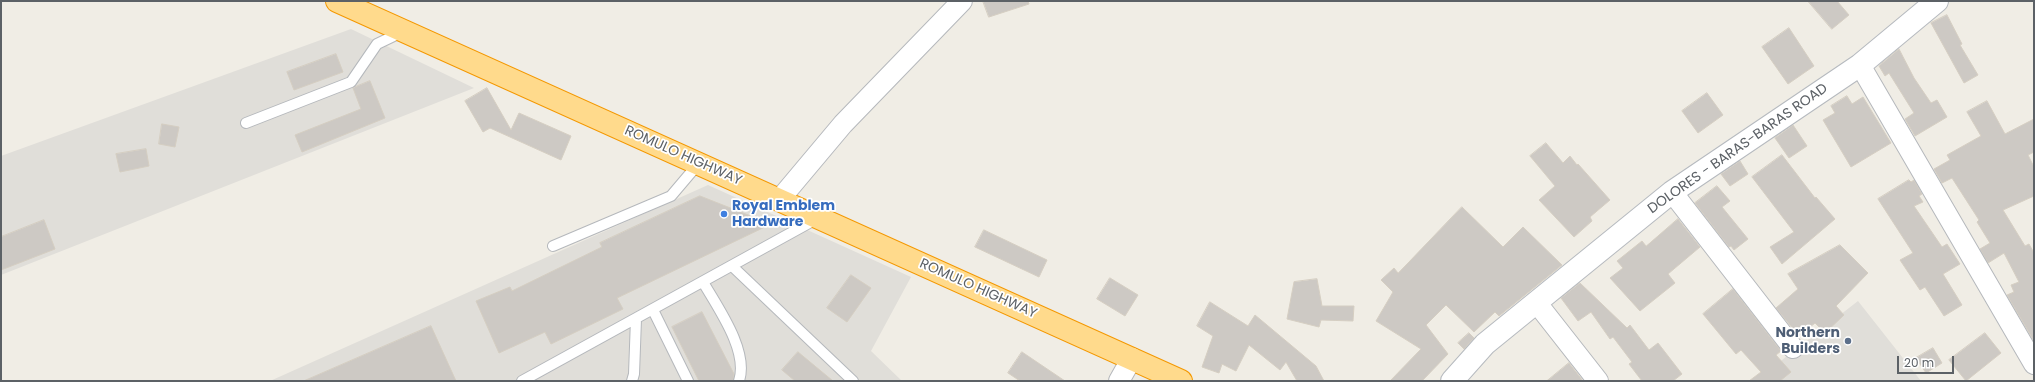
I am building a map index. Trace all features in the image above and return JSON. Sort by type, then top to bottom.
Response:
[{"type":"highway","name":"ROMULO HIGHWAY","points":[[336,1],[780,199],[1181,381]]},
{"type":"street","points":[[780,199],[844,124],[962,1]]},
{"type":"street","name":"DOLORES - BARAS-BARAS ROAD","points":[[1452,381],[1484,344],[1672,192],[1860,65],[1937,1]]},
{"type":"street","points":[[1860,65],[2034,364]]},
{"type":"street","points":[[1672,192],[1793,348]]},
{"type":"street","points":[[1536,302],[1598,381]]},
{"type":"street","points":[[1119,381],[1132,358]]},
{"type":"lane","points":[[246,123],[352,82],[377,44],[404,31]]},
{"type":"lane","points":[[553,246],[671,196],[699,163]]},
{"type":"lane","points":[[522,381],[820,217]]},
{"type":"lane","points":[[732,266],[853,381]]},
{"type":"lane","points":[[703,282],[732,333],[742,364],[739,381]]},
{"type":"lane","points":[[653,310],[688,381]]},
{"type":"lane","points":[[632,381],[634,374],[636,319]]},
{"type":"shaded area","points":[[351,29],[474,88],[1,275],[1,156]]},
{"type":"shaded area","points":[[708,185],[911,277],[871,351],[902,381],[270,381]]},
{"type":"shaded area","name":"Northern Builders","points":[[1858,301],[1921,381],[1755,381]]},
{"type":"building","points":[[983,1],[1028,1],[1029,4],[989,17]]},
{"type":"building","points":[[1808,1],[1837,1],[1849,15],[1832,29]]},
{"type":"building","points":[[1947,15],[1962,44],[1960,45],[1978,75],[1964,83],[1931,23]]},
{"type":"building","points":[[1789,28],[1814,66],[1788,84],[1762,47]]},
{"type":"building","points":[[1899,49],[1914,78],[1931,103],[1937,100],[1947,117],[1915,136],[1905,119],[1914,113],[1889,73],[1885,76],[1879,66]]},
{"type":"building","points":[[336,54],[343,72],[294,90],[287,72]]},
{"type":"building","points":[[370,81],[385,118],[302,152],[295,135],[361,109],[353,88]]},
{"type":"building","points":[[487,88],[511,130],[519,113],[571,136],[561,160],[490,128],[483,132],[465,101]]},
{"type":"building","points":[[1707,93],[1723,115],[1698,133],[1682,111]]},
{"type":"building","points":[[1847,96],[1852,104],[1863,97],[1891,143],[1851,167],[1823,120],[1835,113],[1831,106]]},
{"type":"building","points":[[1987,101],[2005,134],[2034,119],[2034,152],[2028,155],[2034,167],[2034,196],[2003,210],[2025,246],[2029,244],[2034,253],[2034,341],[2007,295],[2014,292],[2011,285],[2019,282],[2004,253],[1988,263],[1980,249],[1990,243],[1977,222],[1979,220],[1952,178],[1942,183],[1934,169],[1950,160],[1947,155],[1981,136],[1967,112]]},
{"type":"building","points":[[162,124],[179,127],[175,147],[159,144]]},
{"type":"building","points":[[1793,125],[1807,146],[1789,158],[1775,138]]},
{"type":"building","points":[[1546,143],[1563,163],[1570,156],[1610,200],[1590,217],[1592,221],[1574,237],[1539,200],[1555,186],[1530,156]]},
{"type":"building","points":[[146,149],[149,166],[120,172],[116,154]]},
{"type":"building","points":[[1782,155],[1815,198],[1816,197],[1835,219],[1782,264],[1770,247],[1794,232],[1752,177]]},
{"type":"building","points":[[1740,161],[1748,174],[1730,186],[1721,174]]},
{"type":"building","points":[[1909,180],[1911,182],[1914,180],[1922,194],[1919,196],[1923,202],[1914,206],[1942,247],[1947,244],[1960,264],[1943,274],[1962,305],[1944,316],[1925,287],[1920,290],[1900,260],[1913,253],[1878,199]]},
{"type":"building","points":[[1717,186],[1730,201],[1722,207],[1748,239],[1734,250],[1731,246],[1729,247],[1695,203]]},
{"type":"building","points":[[700,196],[771,224],[617,298],[623,309],[551,344],[545,332],[499,353],[476,301],[510,287],[512,291],[602,247],[600,243]]},
{"type":"building","points":[[1462,207],[1503,247],[1523,227],[1562,265],[1499,316],[1495,312],[1474,332],[1446,305],[1426,325],[1448,354],[1422,381],[1390,381],[1421,349],[1376,321],[1393,292],[1381,280],[1394,268],[1398,273]]},
{"type":"building","points":[[1678,219],[1700,247],[1668,274],[1675,283],[1640,311],[1610,278],[1623,268],[1617,261],[1642,241],[1646,246]]},
{"type":"building","points":[[44,220],[55,249],[1,270],[1,237]]},
{"type":"building","points":[[984,230],[1047,260],[1039,277],[975,247]]},
{"type":"building","points":[[1840,245],[1868,273],[1836,306],[1844,315],[1825,333],[1815,323],[1799,336],[1776,308],[1798,289],[1788,274]]},
{"type":"building","points":[[851,275],[871,288],[847,322],[827,308]]},
{"type":"building","points":[[1110,278],[1138,295],[1125,316],[1097,299]]},
{"type":"building","points":[[1317,279],[1322,306],[1354,306],[1353,321],[1321,320],[1319,327],[1287,319],[1294,282]]},
{"type":"building","points":[[1580,283],[1627,328],[1630,325],[1649,350],[1658,343],[1682,374],[1673,381],[1642,381],[1629,364],[1632,362],[1613,337],[1610,339],[1591,312],[1578,321],[1561,298]]},
{"type":"building","points":[[1733,289],[1781,351],[1776,355],[1791,372],[1780,381],[1749,381],[1761,372],[1741,350],[1736,354],[1703,314]]},
{"type":"building","points":[[1210,302],[1248,326],[1255,315],[1316,366],[1324,381],[1297,381],[1286,362],[1280,370],[1249,345],[1236,371],[1222,364],[1219,373],[1202,367],[1213,336],[1197,326]]},
{"type":"building","points":[[702,312],[734,374],[733,381],[699,381],[672,327]]},
{"type":"building","points":[[431,326],[456,381],[304,381]]},
{"type":"building","points":[[1469,333],[1474,338],[1464,349],[1458,343]]},
{"type":"building","points":[[1985,333],[2001,353],[1966,381],[1949,360]]},
{"type":"building","points":[[1933,348],[1942,363],[1926,373],[1916,358]]},
{"type":"building","points":[[798,352],[833,381],[795,381],[782,370]]},
{"type":"building","points":[[1022,352],[1065,381],[1020,381],[1008,373]]},
{"type":"building","points":[[1569,363],[1583,381],[1547,381]]},
{"type":"place","name":"Royal Emblem Hardware","points":[[724,214]]},
{"type":"place","name":"Northern Builders","points":[[1848,341]]}]
